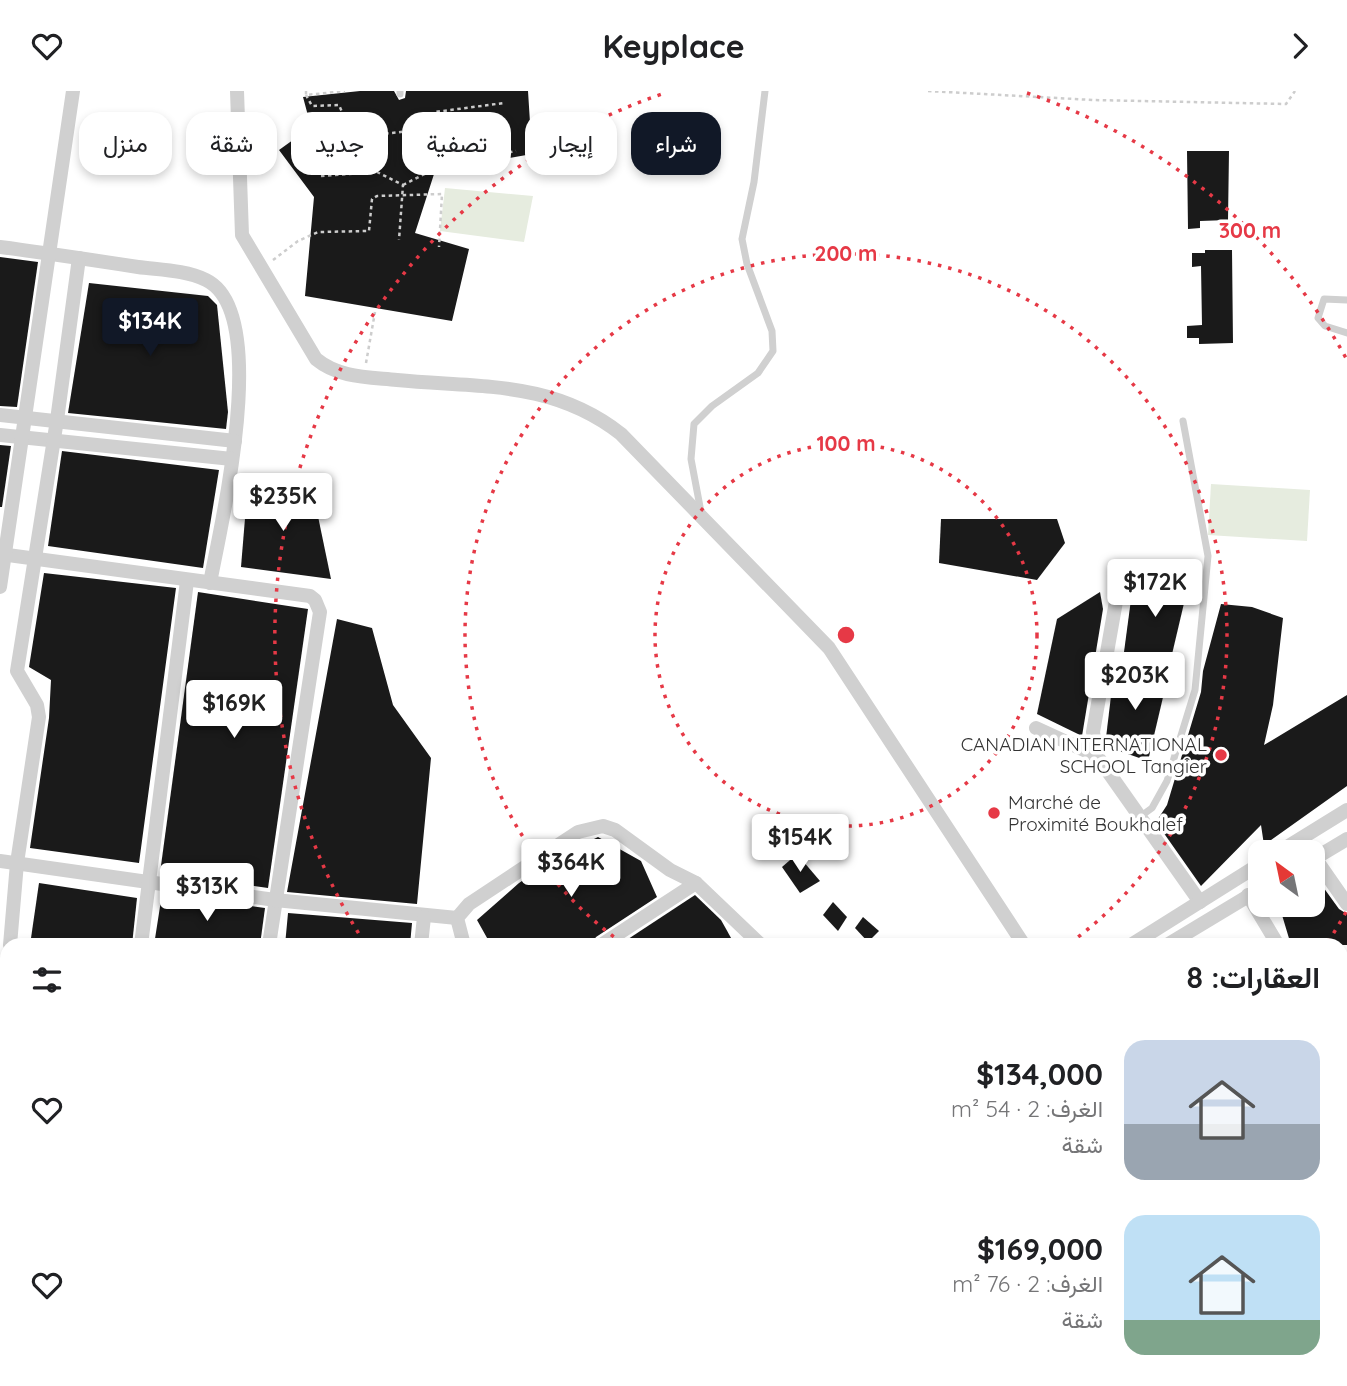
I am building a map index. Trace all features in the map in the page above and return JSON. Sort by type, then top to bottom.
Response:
[{"type":"street","points":[[0,587],[3,554],[27,419],[73,91]]},
{"type":"street","points":[[237,91],[239,218],[242,235],[316,359],[333,371],[363,377],[510,389],[571,403],[594,413],[621,434],[829,648],[1019,938]]},
{"type":"street","points":[[0,247],[182,272],[217,287],[234,321],[238,348],[235,441],[210,583]]},
{"type":"street","points":[[11,938],[17,863],[39,717],[37,705],[17,671],[54,440],[79,258]]},
{"type":"street","points":[[0,415],[235,441]]},
{"type":"street","points":[[0,435],[232,460]]},
{"type":"street","points":[[3,554],[310,596],[318,605],[270,938]]},
{"type":"street","points":[[142,938],[187,581]]},
{"type":"street","points":[[1118,590],[1093,732],[1097,755],[1142,816],[1199,902]]},
{"type":"street","points":[[1036,728],[1097,755]]},
{"type":"street","points":[[1298,840],[1347,810]]},
{"type":"street","points":[[0,861],[275,900],[424,917],[457,918],[482,894],[553,846],[591,828],[603,826],[615,830],[670,870],[696,883],[754,938]]},
{"type":"street","points":[[1325,852],[1347,839]]},
{"type":"street","points":[[1141,938],[1248,871]]},
{"type":"street","points":[[1325,874],[1347,904]]},
{"type":"street","points":[[612,938],[696,883]]},
{"type":"street","points":[[1178,938],[1248,896]]},
{"type":"street","points":[[422,938],[424,917]]},
{"type":"street","points":[[1265,917],[1275,938]]},
{"type":"street","points":[[457,918],[462,938]]},
{"type":"lane","points":[[701,515],[691,459],[694,424],[712,406],[758,373],[772,351],[772,331],[747,264],[742,240],[754,182],[765,91]]},
{"type":"lane","points":[[1347,300],[1324,299],[1318,318],[1325,326],[1347,333]]},
{"type":"lane","points":[[1142,816],[1152,808],[1167,781],[1195,690],[1208,556],[1183,421]]},
{"type":"path","points":[[342,91],[306,93],[312,106],[339,105],[345,119],[362,118],[369,133],[373,135],[428,129],[435,112],[504,103]]},
{"type":"path","points":[[928,91],[1093,100],[1286,104],[1295,91]]},
{"type":"path","points":[[403,185],[442,165],[516,151]]},
{"type":"path","points":[[321,176],[377,172],[403,185]]},
{"type":"path","points":[[399,240],[403,185]]},
{"type":"path","points":[[261,269],[298,241],[318,232],[369,231],[374,196],[442,194],[439,247]]},
{"type":"path","points":[[363,377],[374,312]]},
{"type":"shaded area","points":[[445,188],[533,196],[524,242],[440,231]]},
{"type":"shaded area","points":[[1211,484],[1310,490],[1307,541],[1208,535]]},
{"type":"building","points":[[360,91],[394,91],[399,100],[405,98],[406,91],[528,91],[529,112],[525,112],[525,155],[511,158],[511,112],[402,112],[402,175],[434,175],[415,233],[469,249],[452,321],[305,296],[314,197],[298,175],[388,175],[388,112],[307,112],[303,97]]},
{"type":"building","points":[[291,141],[291,166],[279,150]]},
{"type":"building","points":[[1187,151],[1229,151],[1228,220],[1200,221],[1200,228],[1188,229]]},
{"type":"building","points":[[1205,250],[1232,250],[1233,343],[1199,344],[1199,338],[1187,338],[1187,326],[1202,325],[1201,266],[1192,267],[1192,253],[1205,253]]},
{"type":"building","points":[[0,257],[38,262],[17,407],[0,406]]},
{"type":"building","points":[[89,283],[208,296],[217,305],[228,412],[226,429],[68,413]]},
{"type":"building","points":[[0,445],[11,446],[2,507],[0,507]]},
{"type":"building","points":[[62,451],[219,470],[203,568],[48,546]]},
{"type":"building","points":[[248,482],[314,497],[331,579],[241,567]]},
{"type":"building","points":[[941,519],[1057,519],[1065,543],[1037,580],[939,563]]},
{"type":"building","points":[[44,573],[176,588],[139,863],[30,848],[49,718],[51,680],[29,667]]},
{"type":"building","points":[[1134,577],[1189,582],[1169,667],[1124,652]]},
{"type":"building","points":[[198,592],[308,609],[268,888],[160,873]]},
{"type":"building","points":[[1100,592],[1103,609],[1082,736],[1037,714],[1057,619]]},
{"type":"building","name":"CANADIAN INTERNATIONAL SCHOOL Tangier","points":[[1221,604],[1252,607],[1283,618],[1273,705],[1264,745],[1347,695],[1347,786],[1271,840],[1263,840],[1261,825],[1201,886],[1156,822],[1167,805],[1201,692],[1203,671]]},
{"type":"building","points":[[337,619],[372,628],[393,705],[431,758],[417,904],[287,892]]},
{"type":"building","points":[[1114,671],[1168,676],[1148,761],[1105,746]]},
{"type":"building","points":[[598,837],[641,861],[657,897],[595,938],[487,938],[477,920],[519,883],[556,858]]},
{"type":"building","points":[[797,854],[820,881],[800,893],[782,867]]},
{"type":"building","points":[[39,883],[137,898],[133,938],[31,938]]},
{"type":"building","points":[[1325,890],[1339,909],[1347,914],[1347,938],[1289,938],[1283,917],[1325,917]]},
{"type":"building","points":[[162,894],[265,908],[261,938],[155,938]]},
{"type":"building","points":[[695,895],[721,920],[731,938],[630,938]]},
{"type":"building","points":[[833,902],[847,917],[838,931],[823,915]]},
{"type":"building","points":[[288,913],[412,923],[411,938],[286,938]]},
{"type":"building","points":[[863,917],[879,931],[872,938],[864,938],[855,928]]},
{"type":"place","name":"CANADIAN INTERNATIONAL SCHOOL Tangier","points":[[1221,755]]},
{"type":"place","name":"Marché de Proximité Boukhalef","points":[[994,813]]}]
